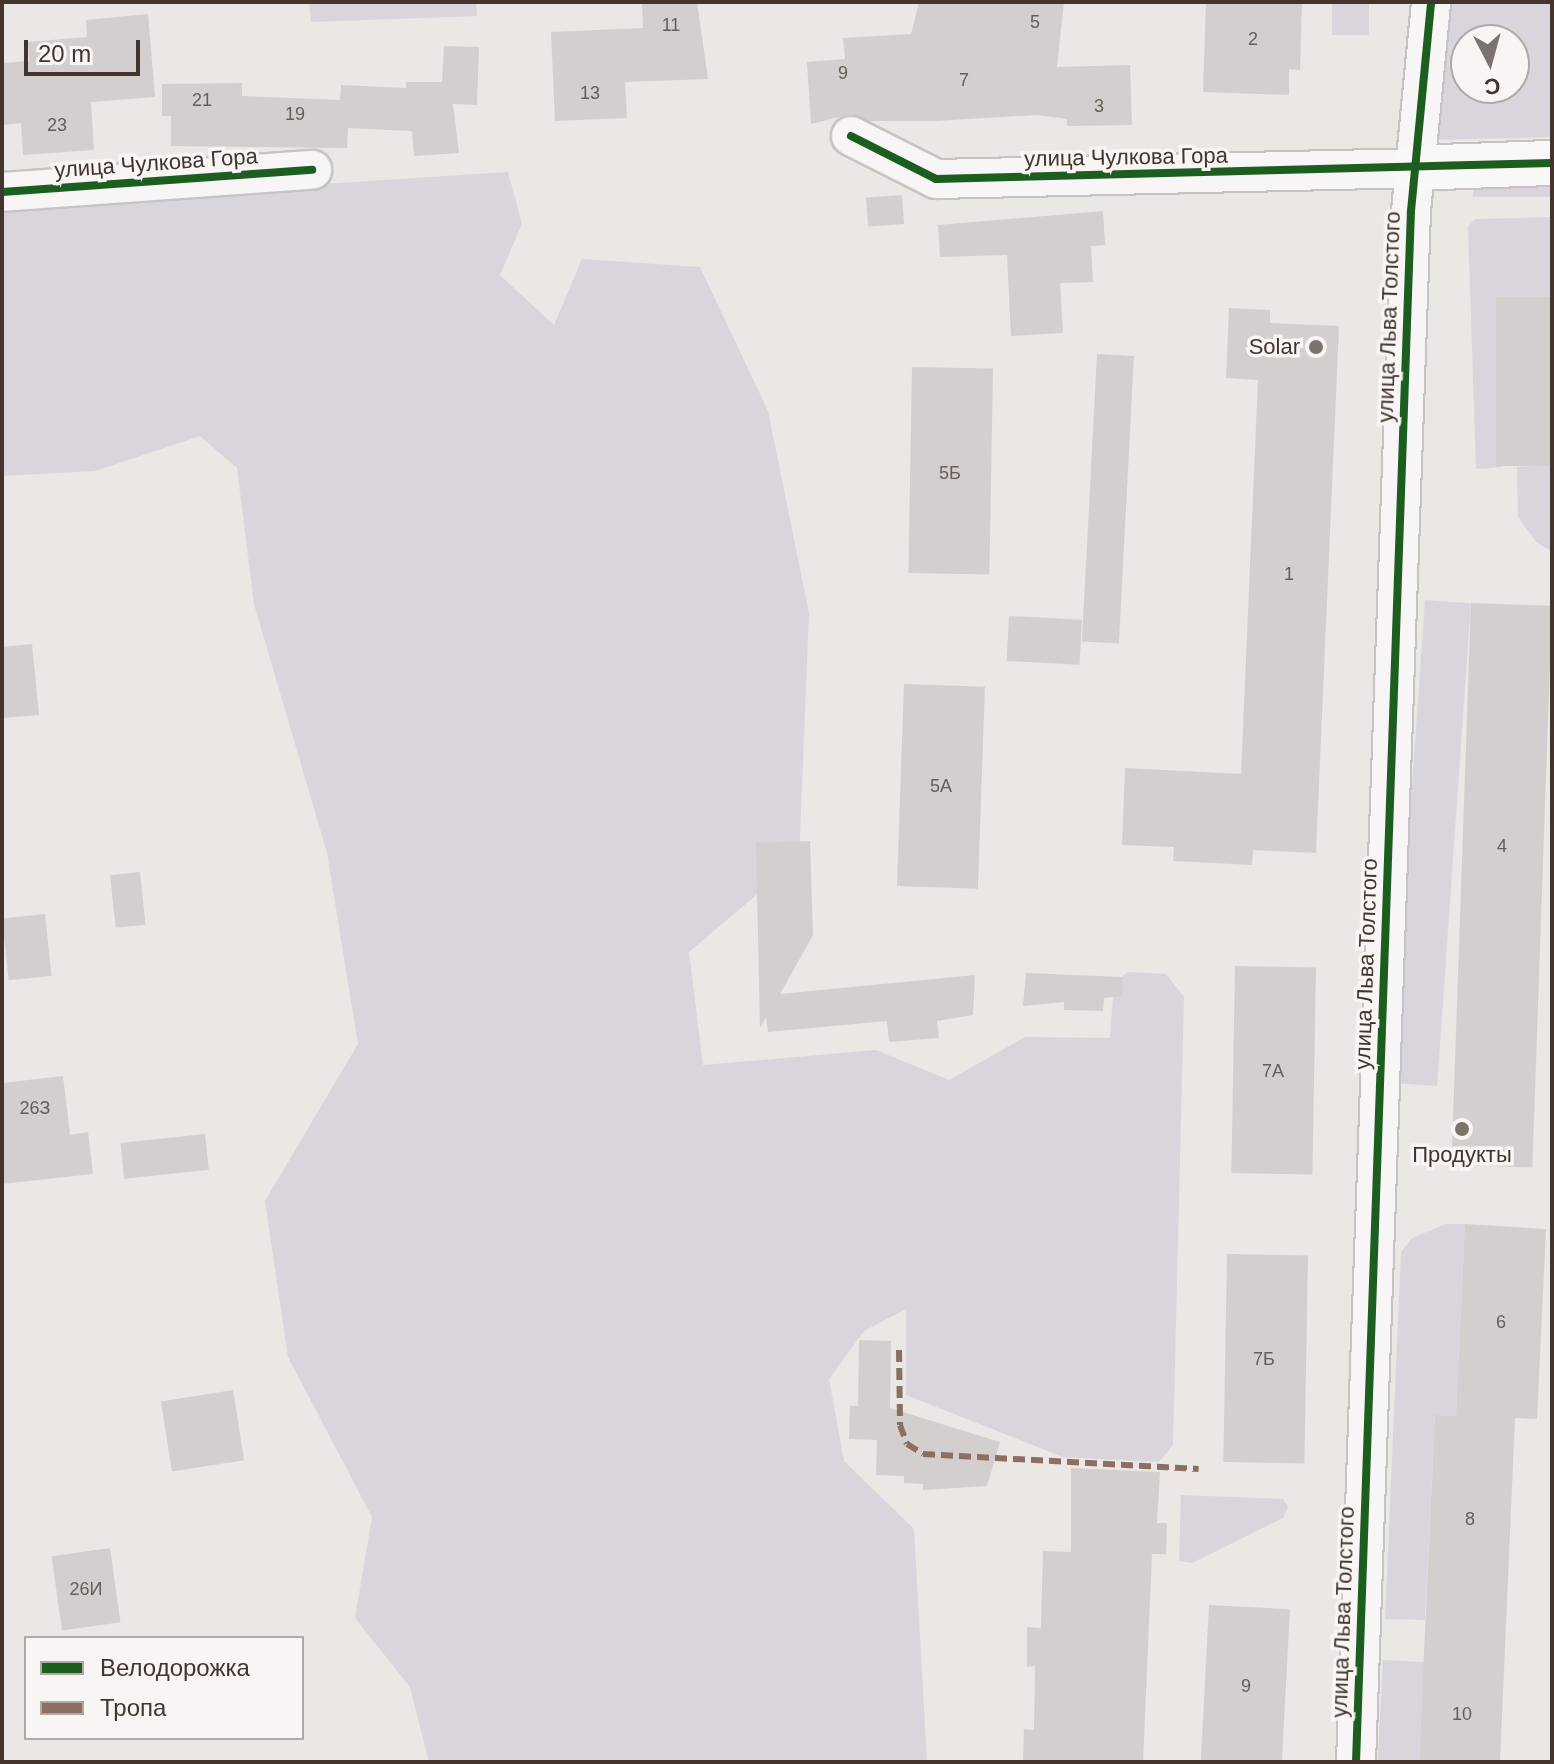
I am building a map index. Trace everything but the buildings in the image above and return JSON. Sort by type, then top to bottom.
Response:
[{"type":"street","name":"улица Льва Толстого","points":[[1356,1762],[1413,168],[1431,2]]},
{"type":"street","name":"улица Чулкова Гора","points":[[851,136],[936,179],[1413,168]]},
{"type":"street","points":[[1413,168],[1552,163]]},
{"type":"street","name":"улица Чулкова Гора","points":[[2,192],[312,170]]},
{"type":"shaded area","points":[[309,2],[476,2],[477,16],[311,22]]},
{"type":"shaded area","points":[[1332,2],[1369,2],[1369,35],[1332,35]]},
{"type":"shaded area","points":[[1446,2],[1552,2],[1552,137],[1431,140]]},
{"type":"shaded area","points":[[508,172],[522,224],[500,275],[554,325],[582,259],[700,267],[768,411],[809,613],[799,859],[689,952],[703,1065],[876,1050],[949,1080],[1025,1037],[1110,1038],[1114,982],[1128,972],[1166,974],[1184,997],[1173,1445],[1159,1462],[1063,1457],[906,1395],[906,1309],[864,1331],[829,1379],[844,1461],[914,1529],[927,1762],[429,1762],[410,1687],[355,1618],[372,1517],[288,1357],[265,1201],[358,1044],[327,853],[254,604],[237,468],[200,436],[95,471],[2,476],[2,205]]},
{"type":"shaded area","points":[[1473,183],[1552,183],[1552,197],[1473,197]]},
{"type":"shaded area","points":[[1552,217],[1552,297],[1496,300],[1502,467],[1476,469],[1468,226],[1476,219]]},
{"type":"shaded area","points":[[1552,465],[1552,551],[1537,543],[1518,517],[1517,467]]},
{"type":"shaded area","points":[[1425,600],[1471,603],[1437,1086],[1391,1083]]},
{"type":"shaded area","points":[[1446,1224],[1465,1224],[1456,1416],[1435,1415],[1425,1620],[1385,1619],[1401,1252],[1412,1238]]},
{"type":"shaded area","points":[[1181,1495],[1283,1499],[1288,1507],[1283,1518],[1192,1563],[1179,1561]]},
{"type":"shaded area","points":[[1383,1660],[1424,1662],[1419,1762],[1378,1762]]},
{"type":"marked path","points":[[899,1350],[900,1425],[907,1444],[923,1454],[1199,1469]]},
{"type":"cycle path","points":[[1356,1762],[1411,211],[1431,2]]},
{"type":"cycle path","points":[[851,136],[936,179],[1552,163]]},
{"type":"cycle path","points":[[2,192],[312,170]]},
{"type":"place","name":"Solar","points":[[1316,347]]},
{"type":"place","name":"Продукты","points":[[1462,1129]]}]
